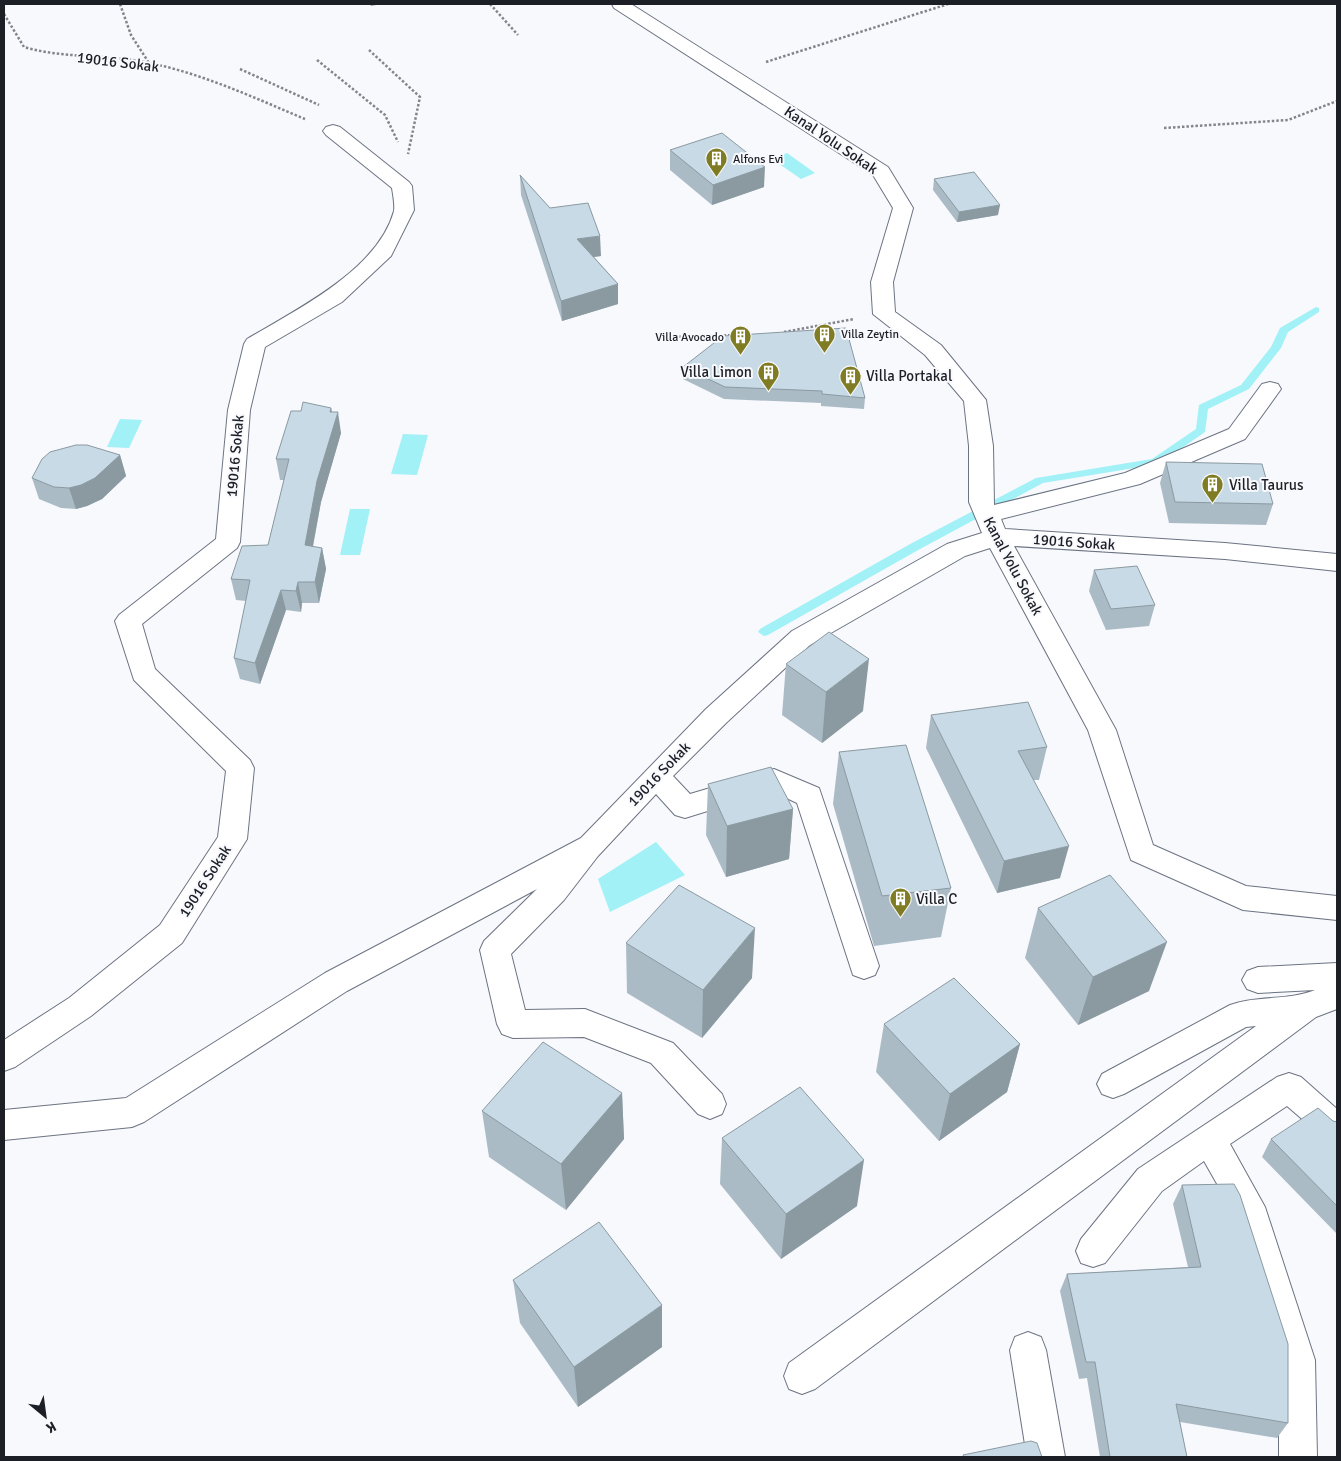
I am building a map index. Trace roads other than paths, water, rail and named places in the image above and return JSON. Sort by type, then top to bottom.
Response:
[{"type":"street","name":"Kanal Yolu Sokak","points":[[620,4],[881,171],[903,208],[882,282],[884,314],[933,350],[975,400],[981,446],[981,502],[991,526],[1102,730],[1141,852],[1243,898],[1337,908]]},
{"type":"street","name":"19016 Sokak","points":[[4,1057],[80,1007],[170,934],[232,839],[240,768],[143,673],[128,621],[228,542],[239,410],[255,344],[334,297],[384,252],[404,210],[405,173],[332,130]]},
{"type":"street","points":[[991,526],[1132,478],[1237,434],[1270,389]]},
{"type":"street","name":"19016 Sokak","points":[[4,1125],[132,1112],[336,982],[591,846],[656,776],[801,638],[956,550],[991,526],[1337,562]]},
{"type":"street","points":[[656,776],[685,807],[774,780],[809,796],[864,966]]},
{"type":"street","points":[[591,846],[553,892],[496,950],[513,1024],[585,1023],[662,1053],[710,1104]]},
{"type":"street","points":[[1258,980],[1337,976]]},
{"type":"street","points":[[802,1376],[1305,1008],[1337,995]]},
{"type":"street","points":[[1113,1084],[1241,1014],[1305,1008]]},
{"type":"street","points":[[1093,1251],[1150,1180],[1289,1087],[1336,1128]]},
{"type":"street","points":[[1209,1139],[1248,1207],[1297,1360],[1298,1457]]},
{"type":"street","points":[[1028,1350],[1046,1457]]},
{"type":"water","points":[[787,153],[815,173],[801,179],[772,159]]},
{"type":"water","points":[[120,419],[142,420],[129,448],[107,447]]},
{"type":"water","points":[[403,434],[428,435],[417,475],[391,474]]},
{"type":"water","points":[[350,509],[370,509],[360,555],[340,555]]},
{"type":"water","points":[[656,842],[685,875],[610,912],[598,879]]},
{"type":"waterway","points":[[764,632],[916,546],[1040,480],[1155,462],[1201,430],[1203,407],[1245,387],[1276,348],[1284,330],[1316,310]]},
{"type":"place","name":"Alfons Evi","points":[[717,178]]},
{"type":"place","name":"Villa Zeytin","points":[[825,353]]},
{"type":"place","name":"Villa Avocado","points":[[740,356]]},
{"type":"place","name":"Villa Limon","points":[[768,391]]},
{"type":"place","name":"Villa Portakal","points":[[850,395]]},
{"type":"place","name":"Villa Taurus","points":[[1213,504]]},
{"type":"place","name":"Villa C","points":[[900,918]]}]
